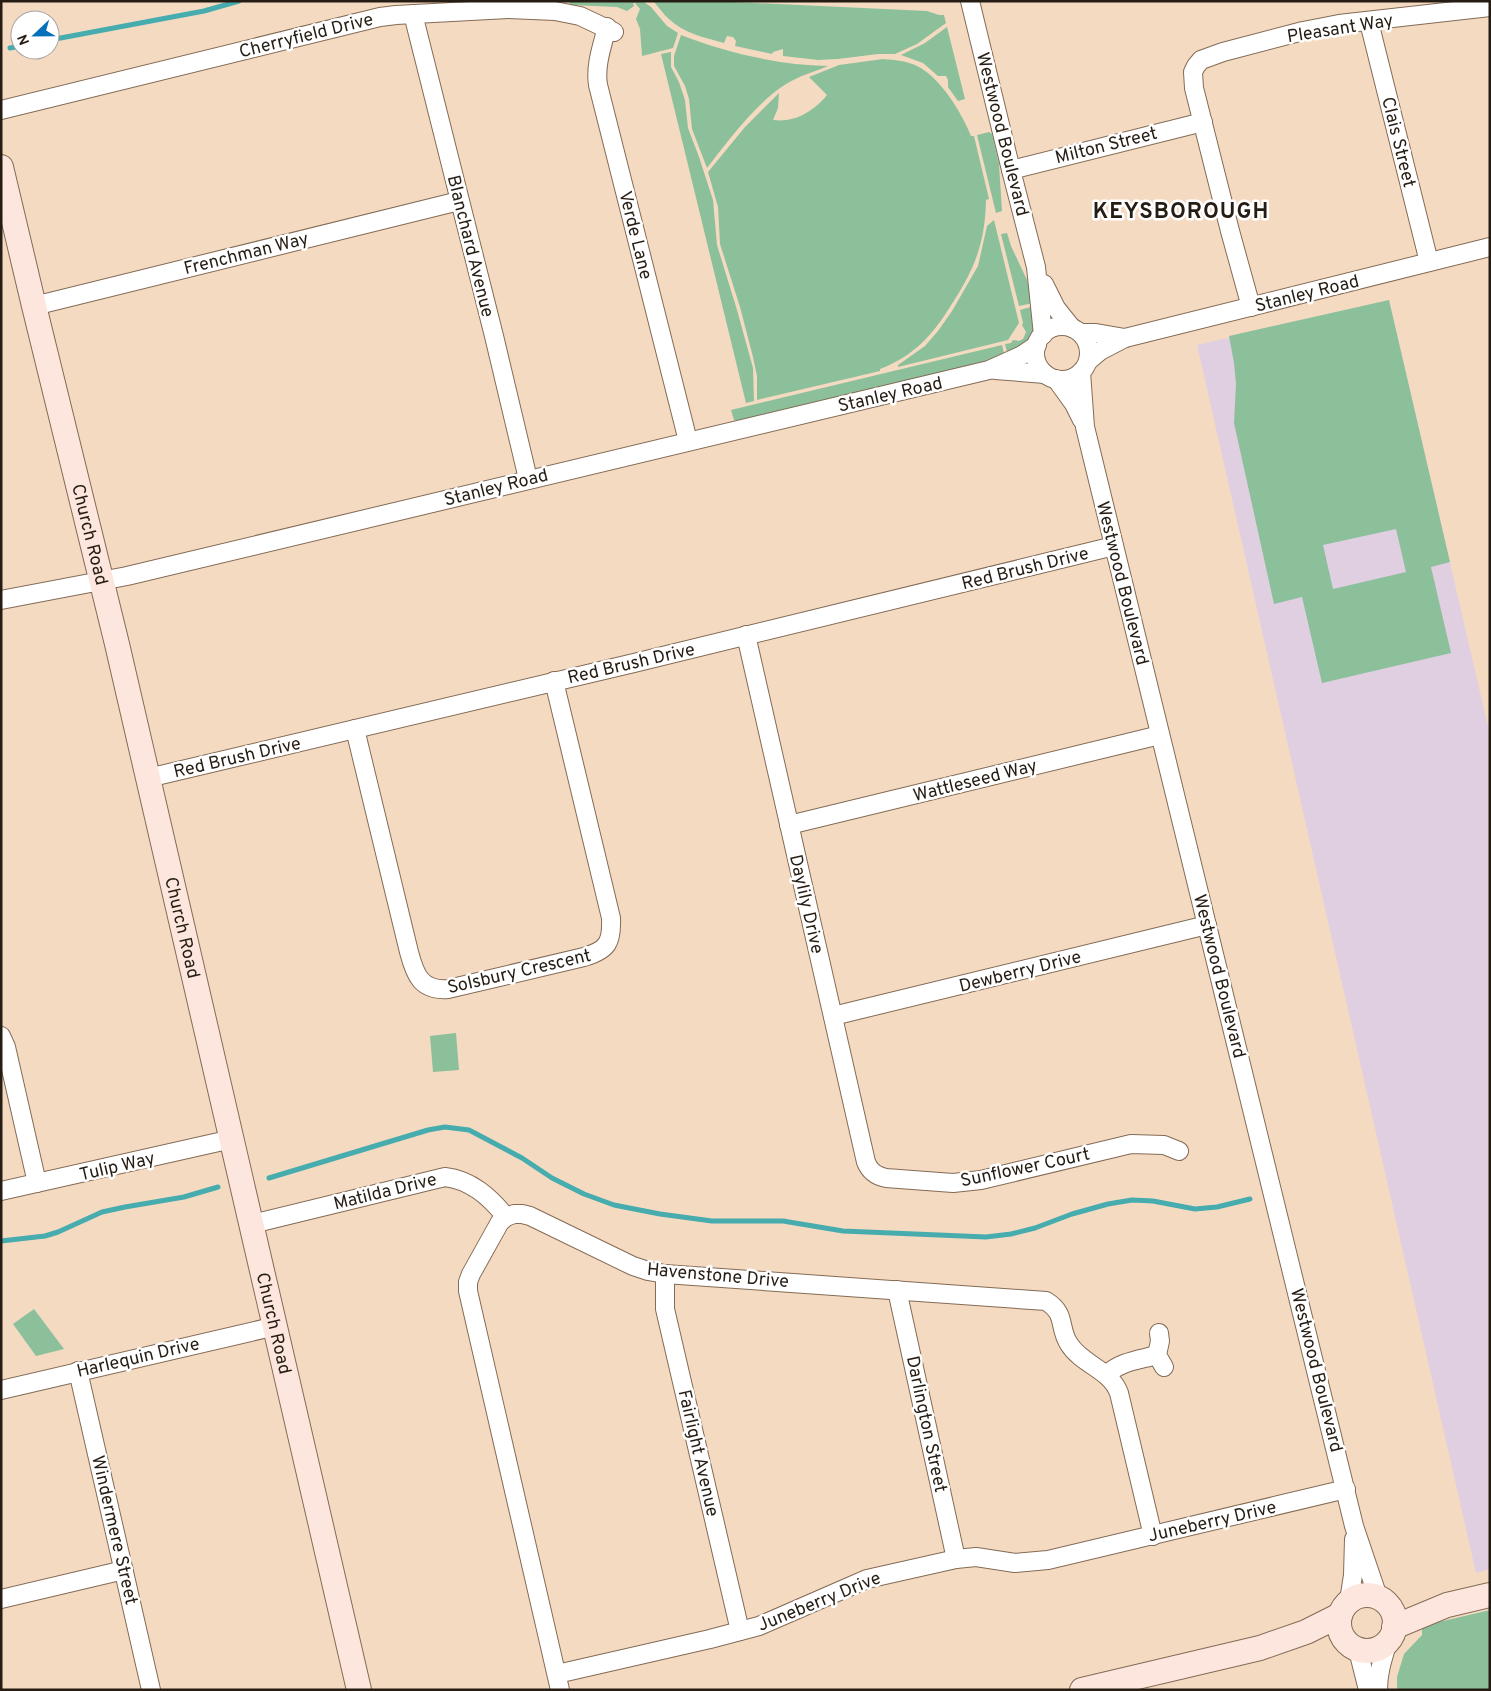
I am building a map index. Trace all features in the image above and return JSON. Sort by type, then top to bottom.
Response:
[{"type":"main road","name":"Church Road","points":[[1,167],[4,193],[102,581],[359,1690]]},
{"type":"main road","points":[[1082,1690],[1260,1648],[1306,1632],[1363,1595],[1382,1600],[1447,1605]]},
{"type":"main road","points":[[1260,1648],[1326,1643],[1366,1651],[1374,1650],[1391,1634],[1447,1605],[1490,1595]]},
{"type":"main road","points":[[1382,1600],[1391,1610],[1394,1618],[1391,1634]]},
{"type":"main road","points":[[1344,1608],[1338,1623],[1343,1638],[1353,1647]]},
{"type":"street","name":"Westwood Boulevard","points":[[970,1],[1036,268],[1051,300],[1076,331]]},
{"type":"street","name":"Pleasant Way","points":[[1202,122],[1193,80],[1193,72],[1201,60],[1223,52],[1294,33],[1340,24],[1490,7]]},
{"type":"street","name":"Cherryfield Drive","points":[[1,110],[380,17],[508,9],[555,11],[580,16],[610,30]]},
{"type":"street","name":"Blanchard Avenue","points":[[413,14],[528,479]]},
{"type":"street","name":"Clais Street","points":[[1369,22],[1429,262]]},
{"type":"street","name":"Verde Lane","points":[[610,30],[598,62],[596,74],[598,85],[688,442]]},
{"type":"street","name":"Milton Street","points":[[1011,170],[1202,122]]},
{"type":"street","points":[[1202,122],[1252,307]]},
{"type":"street","name":"Frenchman Way","points":[[34,306],[459,201]]},
{"type":"street","name":"Stanley Road","points":[[1084,367],[1100,351],[1125,338],[1490,247]]},
{"type":"street","name":"Westwood Boulevard","points":[[1036,268],[1040,340]]},
{"type":"street","points":[[1056,327],[1076,331],[1088,346],[1084,367],[1074,378],[1065,380],[1051,376],[1037,360],[1036,353],[1040,340],[1056,327]]},
{"type":"street","name":"Stanley Road","points":[[1076,331],[1125,338]]},
{"type":"street","name":"Stanley Road","points":[[1,600],[102,581],[989,370],[1022,355],[1040,340]]},
{"type":"street","name":"Westwood Boulevard","points":[[1084,367],[1085,427]]},
{"type":"street","name":"Stanley Road","points":[[989,370],[1051,376]]},
{"type":"street","name":"Westwood Boulevard","points":[[1051,376],[1074,404],[1085,427],[1354,1526],[1382,1600]]},
{"type":"street","name":"Red Brush Drive","points":[[148,778],[746,636],[1114,546]]},
{"type":"street","name":"Daylily Drive","points":[[746,636],[866,1162],[871,1172]]},
{"type":"street","name":"Solsbury Crescent","points":[[355,729],[409,952],[420,980],[432,989],[448,989],[565,962],[600,951],[610,939],[612,930],[611,918],[554,681]]},
{"type":"street","name":"Wattleseed Way","points":[[789,825],[1160,735]]},
{"type":"street","name":"Dewberry Drive","points":[[833,1016],[1207,925]]},
{"type":"street","points":[[1,1036],[6,1047],[38,1184]]},
{"type":"street","name":"Tulip Way","points":[[1,1191],[232,1139]]},
{"type":"street","name":"Sunflower Court","points":[[871,1172],[879,1177],[886,1178],[967,1182],[1131,1144],[1164,1145],[1179,1151]]},
{"type":"street","name":"Matilda Drive","points":[[252,1224],[445,1176],[465,1182],[481,1191],[506,1217]]},
{"type":"street","name":"Havenstone Drive","points":[[506,1217],[514,1214],[530,1216],[632,1266],[665,1274],[1046,1301],[1058,1310],[1068,1344],[1074,1351],[1106,1375],[1116,1386],[1153,1536]]},
{"type":"street","points":[[506,1217],[495,1228],[471,1274],[468,1282],[468,1291],[558,1682]]},
{"type":"street","name":"Fairlight Avenue","points":[[665,1274],[664,1300],[667,1320],[740,1631]]},
{"type":"street","name":"Darlington Street","points":[[897,1290],[956,1559]]},
{"type":"street","name":"Harlequin Drive","points":[[1,1390],[276,1326]]},
{"type":"street","points":[[1106,1375],[1121,1364],[1161,1361],[1159,1333]]},
{"type":"street","name":"Windermere Street","points":[[78,1371],[150,1690]]},
{"type":"street","name":"Juneberry Drive","points":[[558,1682],[777,1619],[867,1579],[956,1559],[976,1558],[1015,1563],[1048,1560],[1346,1490]]},
{"type":"street","name":"Westwood Boulevard","points":[[1344,1608],[1353,1575],[1354,1526]]},
{"type":"street","points":[[1,1598],[124,1570]]},
{"type":"street","points":[[1378,1690],[1378,1676],[1391,1634]]},
{"type":"street","points":[[1353,1647],[1368,1690]]},
{"type":"shaded area","points":[[1389,300],[1490,735],[1490,1569],[1476,1573],[1197,345]]},
{"type":"green space","points":[[569,1],[644,2],[651,7],[667,26],[678,33],[673,48],[642,56],[640,29],[636,19],[640,9],[635,3],[627,11],[617,7],[570,5]]},
{"type":"green space","points":[[653,1],[711,1],[927,11],[944,15],[946,23],[917,44],[895,54],[818,60],[783,56],[783,49],[772,54],[735,46],[736,41],[733,37],[727,36],[724,43],[695,34],[675,24]]},
{"type":"green space","points":[[947,27],[965,99],[958,101],[948,87],[946,76],[938,76],[923,63],[901,55],[925,43]]},
{"type":"green space","points":[[681,35],[753,57],[828,66],[796,79],[775,91],[754,111],[707,168],[692,129],[689,99],[685,86],[674,66],[674,56]]},
{"type":"green space","points":[[671,52],[671,67],[679,82],[685,100],[688,128],[713,200],[717,245],[753,368],[754,401],[746,403],[661,54]]},
{"type":"green space","points":[[883,59],[909,63],[926,71],[949,96],[971,136],[974,136],[989,199],[986,200],[983,230],[977,256],[966,281],[936,327],[920,344],[902,358],[880,369],[880,371],[757,400],[757,376],[753,357],[740,307],[720,244],[718,207],[708,172],[745,127],[779,93],[778,108],[773,120],[796,118],[810,111],[827,95],[809,77],[839,65]]},
{"type":"green space","points":[[989,132],[992,134],[999,164],[1002,211],[996,213],[977,135]]},
{"type":"green space","points":[[994,220],[1019,323],[1008,340],[898,367],[898,365],[925,346],[952,311],[978,266],[987,226]]},
{"type":"green space","points":[[1007,233],[1027,280],[1033,303],[1019,306],[1001,234]]},
{"type":"green space","points":[[1389,300],[1450,562],[1431,567],[1451,653],[1322,683],[1302,597],[1274,604],[1234,423],[1236,384],[1229,336]],"holes":[[[1396,529],[1406,572],[1333,589],[1323,545]]]},
{"type":"green space","points":[[1034,306],[1035,332],[1033,337],[1025,345],[1008,356],[1005,344],[1011,343],[1013,340],[1019,341],[1023,339],[1026,332],[1022,325],[1020,310]]},
{"type":"green space","points":[[1002,345],[1005,357],[737,421],[734,420],[731,410]]},
{"type":"green space","points":[[456,1033],[459,1070],[433,1072],[430,1036]]},
{"type":"green space","points":[[34,1309],[64,1349],[36,1356],[13,1324]]},
{"type":"green space","points":[[1490,1610],[1490,1690],[1397,1690],[1397,1677],[1404,1654],[1422,1635],[1422,1626]]},
{"type":"waterway","points":[[60,38],[204,11],[239,1]]},
{"type":"waterway","points":[[269,1178],[428,1130],[445,1127],[469,1130],[522,1158],[552,1178],[584,1194],[614,1205],[712,1221],[783,1221],[843,1231],[986,1237],[1011,1234],[1035,1228],[1072,1214],[1108,1204],[1132,1200],[1153,1201],[1195,1209],[1217,1207],[1250,1199]]},
{"type":"waterway","points":[[1,1241],[45,1236],[102,1212],[184,1197],[218,1187]]},
{"type":"district","name":"KEYSBOROUGH","points":[[1181,210]]}]
